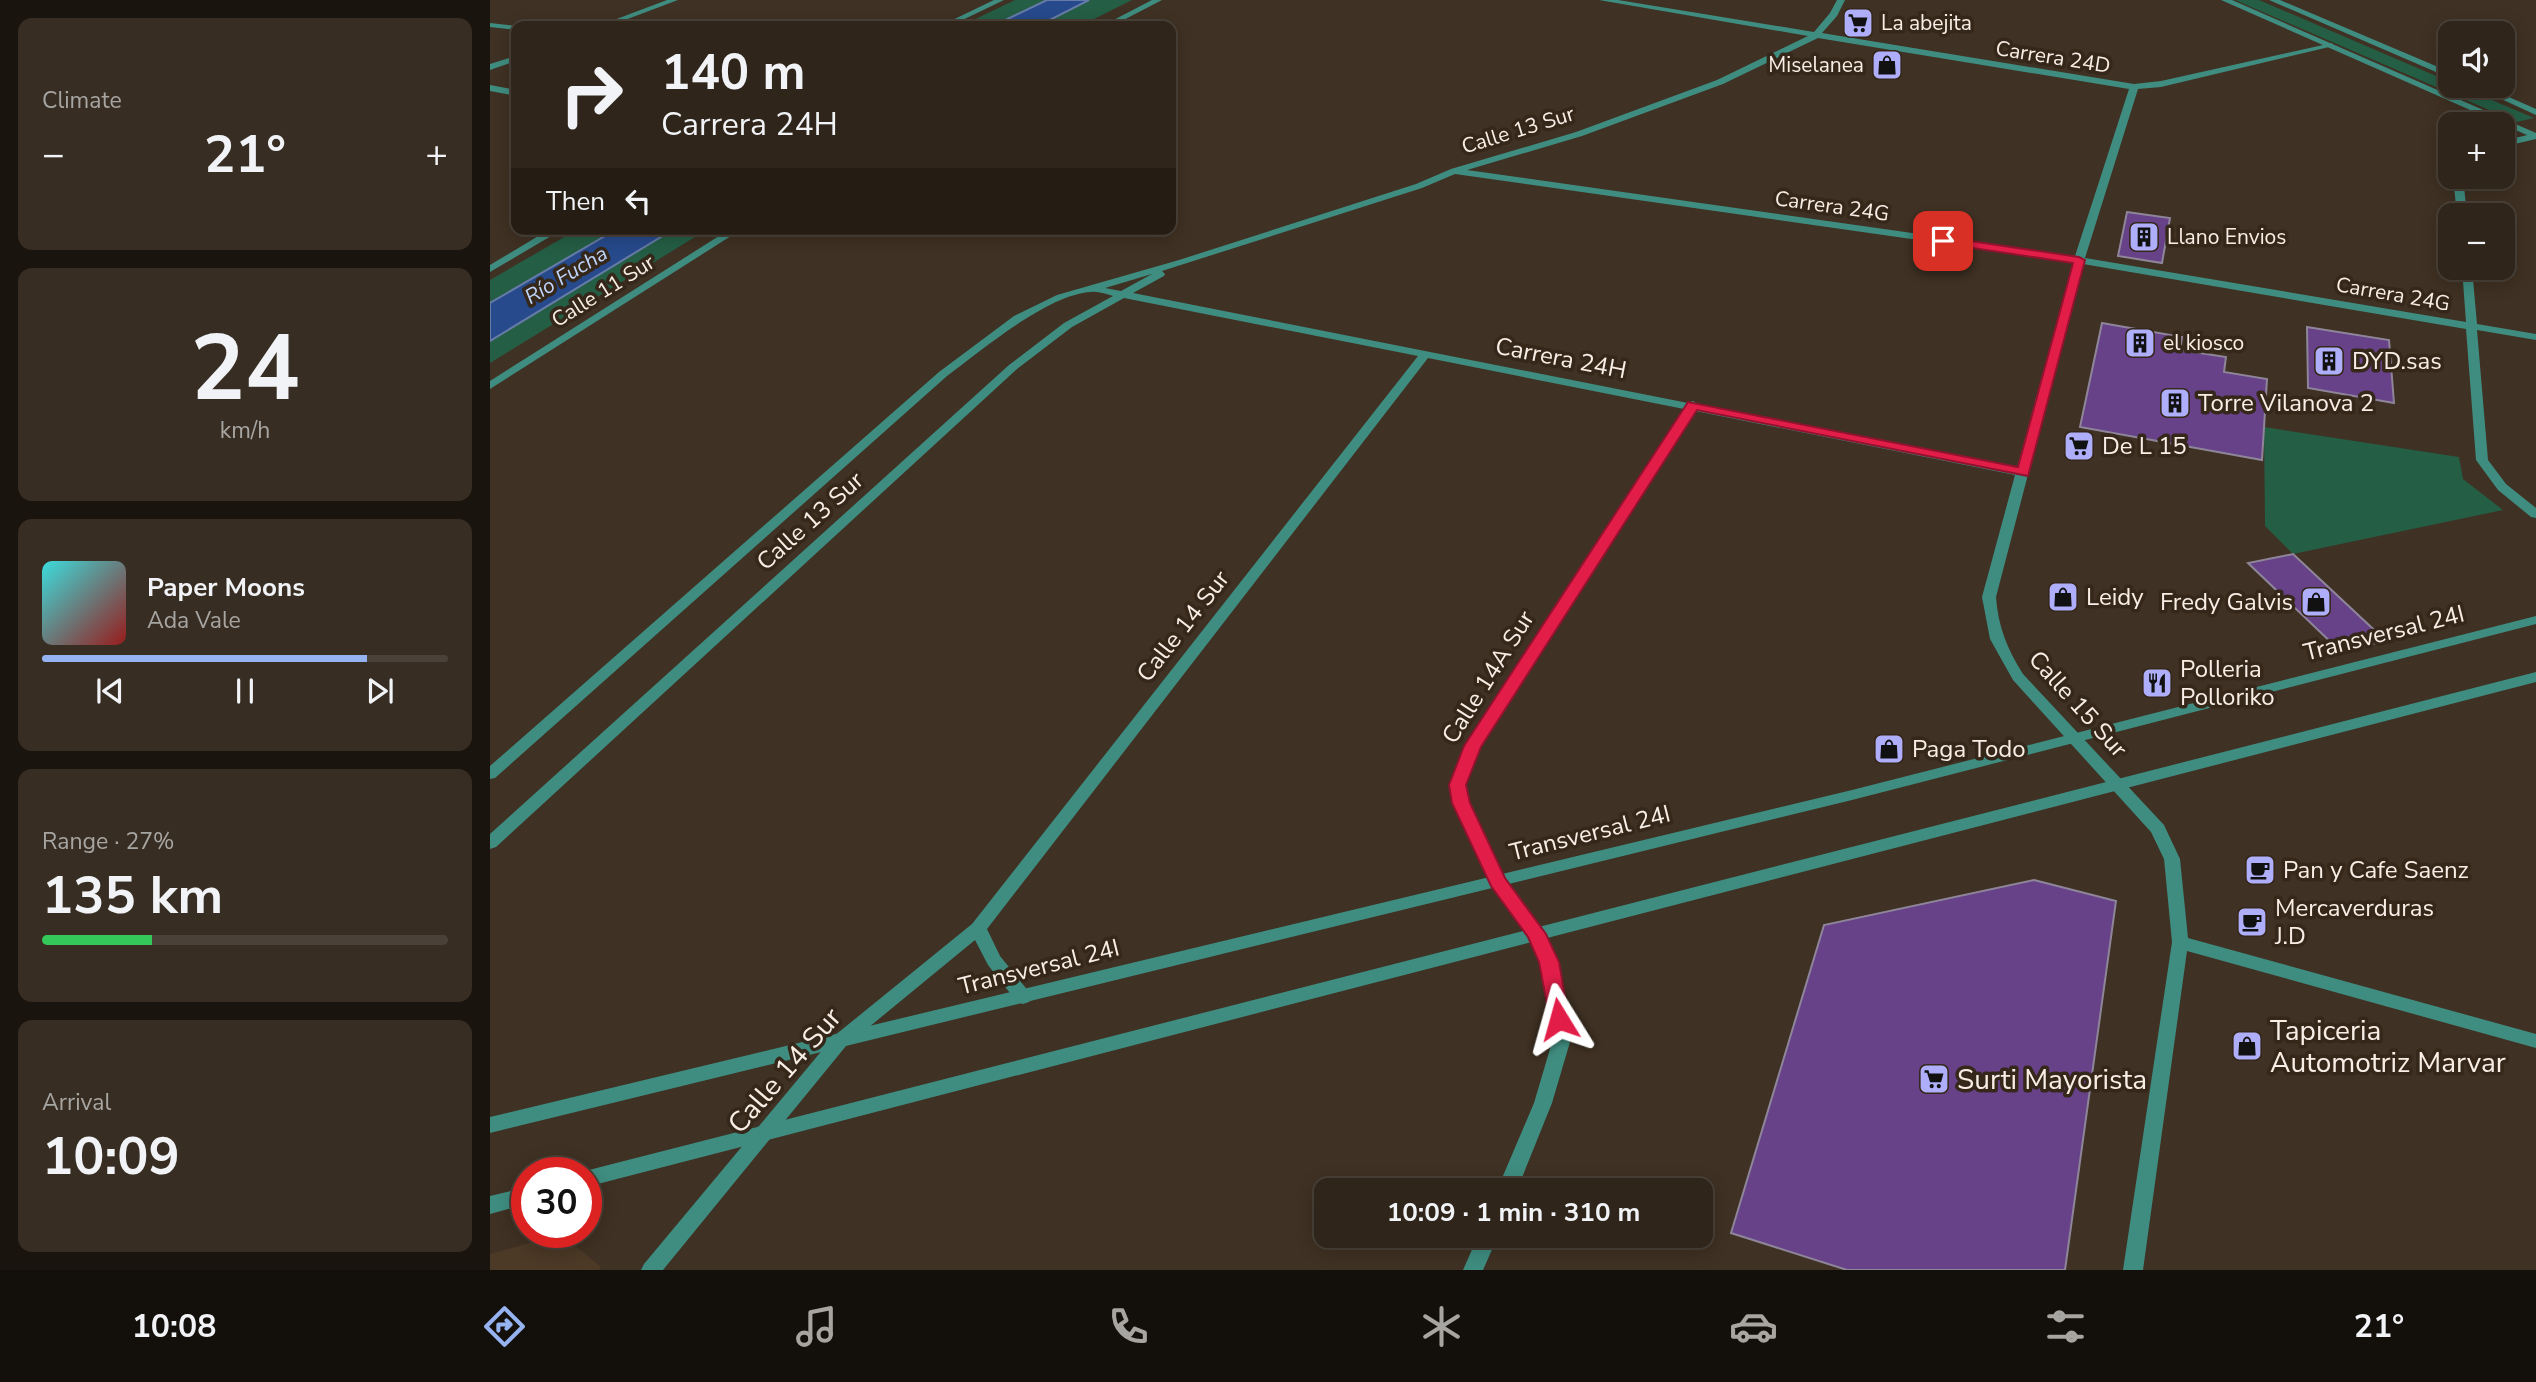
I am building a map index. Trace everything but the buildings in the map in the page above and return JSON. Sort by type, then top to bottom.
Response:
[{"type":"street","points":[[616,21],[674,0]]},
{"type":"street","points":[[955,21],[1000,0]]},
{"type":"street","points":[[1116,21],[1158,0]]},
{"type":"street","name":"Carrera 24D","points":[[1603,0],[2134,87],[2161,84],[2329,45]]},
{"type":"street","name":"Calle 13 Sur","points":[[490,774],[974,348],[1041,305],[1183,262],[1419,186],[1454,171],[1642,112],[1759,65],[1815,36],[1834,14],[1841,0]]},
{"type":"street","points":[[2225,0],[2536,136]]},
{"type":"street","points":[[2273,0],[2438,70]]},
{"type":"street","points":[[490,24],[511,27]]},
{"type":"street","points":[[490,67],[511,60]]},
{"type":"street","name":"Calle 15 Sur","points":[[2133,1270],[2180,942],[2172,859],[2158,830],[2018,677],[1990,625],[1989,597],[2079,260],[2134,87]]},
{"type":"street","points":[[490,88],[511,92]]},
{"type":"street","points":[[2504,98],[2536,112]]},
{"type":"street","points":[[2515,141],[2536,136]]},
{"type":"street","name":"Carrera 24G","points":[[1454,171],[2079,260],[2536,337]]},
{"type":"street","points":[[490,268],[548,235]]},
{"type":"street","name":"Calle 11 Sur","points":[[490,386],[728,235]]},
{"type":"street","name":"Calle 13 Sur","points":[[490,844],[1013,366],[1068,325],[1183,262]]},
{"type":"street","points":[[2468,280],[2482,460],[2502,487],[2536,514]]},
{"type":"street","name":"Carrera 24H","points":[[1091,288],[1693,405],[2023,473]]},
{"type":"street","name":"Calle 14 Sur","points":[[651,1270],[839,1041],[978,928],[1426,353]]},
{"type":"street","name":"Calle 14A Sur","points":[[1512,1178],[1543,1103],[1561,1042],[1549,962],[1537,934],[1497,881],[1461,803],[1457,785],[1460,772],[1472,746],[1693,405]]},
{"type":"street","name":"Transversal 24I","points":[[490,1125],[1497,881],[2536,620]]},
{"type":"street","points":[[602,1176],[2536,677]]},
{"type":"street","points":[[978,928],[994,960],[1023,997]]},
{"type":"street","points":[[2180,942],[2536,1041]]},
{"type":"street","points":[[490,1205],[511,1199]]},
{"type":"street","points":[[1473,1270],[1483,1248]]},
{"type":"shaded area","points":[[511,1248],[578,1248],[601,1267],[599,1270],[490,1270],[490,1254]]},
{"type":"green space","points":[[1015,0],[1132,0],[1090,21],[971,21]]},
{"type":"green space","points":[[2235,0],[2259,0],[2438,77],[2438,88]]},
{"type":"green space","points":[[2462,98],[2487,98],[2534,118],[2517,122],[2515,112],[2494,112]]},
{"type":"green space","points":[[568,235],[698,235],[490,363],[490,280]]},
{"type":"green space","points":[[2264,427],[2459,457],[2463,479],[2503,510],[2293,554],[2265,526]]},
{"type":"water","points":[[1047,0],[1089,0],[1048,21],[1003,21]]},
{"type":"water","name":"Río Fucha","points":[[607,235],[664,235],[490,341],[490,303]]},
{"type":"place","name":"La abejita","points":[[1858,23]]},
{"type":"place","name":"Miselanea","points":[[1887,65]]},
{"type":"place","name":"Llano Envios","points":[[2144,237]]},
{"type":"place","name":"el kiosco","points":[[2140,343]]},
{"type":"place","name":"DYD.sas","points":[[2329,361]]},
{"type":"place","name":"Torre Vilanova 2","points":[[2175,403]]},
{"type":"place","name":"De L 15","points":[[2079,446]]},
{"type":"place","name":"Leidy","points":[[2063,597]]},
{"type":"place","name":"Fredy Galvis","points":[[2316,602]]},
{"type":"place","name":"Polleria Polloriko","points":[[2157,683]]},
{"type":"place","name":"Paga Todo","points":[[1889,749]]},
{"type":"place","name":"Pan y Cafe Saenz","points":[[2260,870]]},
{"type":"place","name":"Mercaverduras J.D","points":[[2252,922]]},
{"type":"place","name":"Tapiceria Automotriz Marvar","points":[[2247,1046]]},
{"type":"place","name":"Surti Mayorista","points":[[1934,1079]]},
{"type":"route","points":[[1559,1019],[1549,962],[1537,934],[1497,881],[1461,803],[1457,785],[1472,746],[1693,405],[2023,473],[2079,260],[1943,241]]}]
